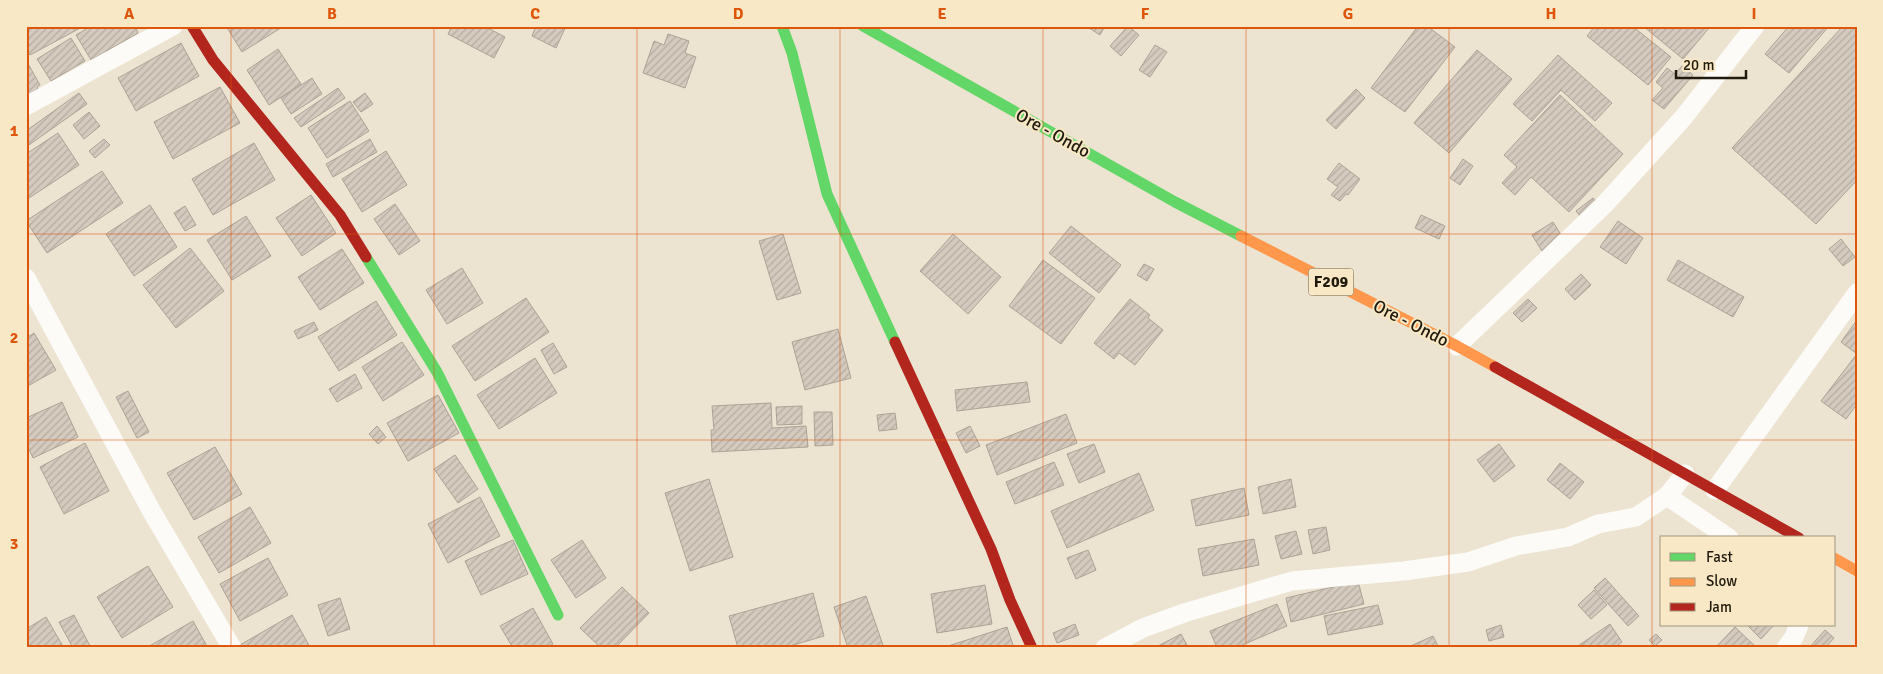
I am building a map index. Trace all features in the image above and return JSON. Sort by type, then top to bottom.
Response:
[{"type":"street","points":[[26,106],[173,26]]},
{"type":"street","points":[[192,26],[212,60],[340,215],[437,372],[558,615]]},
{"type":"street","points":[[782,26],[792,53],[827,194],[991,549],[1010,600],[1032,648]]},
{"type":"street","name":"Ore - Ondo","points":[[863,26],[1174,202],[1457,346],[1796,536]]},
{"type":"street","points":[[1457,346],[1604,205],[1683,118],[1755,26]]},
{"type":"street","points":[[26,278],[34,307],[232,648]]},
{"type":"street","points":[[1715,490],[1857,294]]},
{"type":"street","points":[[1105,648],[1143,628],[1184,613],[1292,581],[1404,571],[1468,562],[1516,546],[1568,537],[1598,524],[1636,517],[1667,496],[1685,474]]},
{"type":"street","points":[[1667,496],[1726,536]]},
{"type":"street","points":[[1836,559],[1857,571]]},
{"type":"street","points":[[1786,648],[1799,626]]},
{"type":"building","points":[[26,26],[84,26],[30,55],[26,48]]},
{"type":"building","points":[[91,26],[135,26],[138,33],[91,60],[76,35]]},
{"type":"building","points":[[226,26],[284,26],[242,52]]},
{"type":"building","points":[[452,26],[484,26],[505,37],[494,58],[448,34]]},
{"type":"building","points":[[536,26],[566,26],[556,48],[532,36]]},
{"type":"building","points":[[1086,26],[1105,26],[1100,35]]},
{"type":"building","points":[[1128,26],[1139,35],[1121,56],[1110,46]]},
{"type":"building","points":[[1418,26],[1427,26],[1455,47],[1405,112],[1371,88]]},
{"type":"building","points":[[1595,26],[1632,26],[1671,57],[1648,85],[1587,36]]},
{"type":"building","points":[[1643,26],[1707,26],[1709,28],[1683,59]]},
{"type":"building","points":[[1789,26],[1829,26],[1789,73],[1765,54]]},
{"type":"building","points":[[1843,26],[1857,26],[1857,180],[1816,224],[1732,148]]},
{"type":"building","points":[[668,34],[689,41],[685,53],[696,57],[685,88],[643,73],[654,41],[664,45]]},
{"type":"building","points":[[71,38],[85,61],[51,81],[37,59]]},
{"type":"building","points":[[181,43],[199,76],[136,111],[118,78]]},
{"type":"building","points":[[1155,45],[1167,52],[1150,77],[1139,70]]},
{"type":"building","points":[[278,49],[301,84],[269,105],[247,70]]},
{"type":"building","points":[[1477,50],[1512,79],[1449,153],[1414,123]]},
{"type":"building","points":[[1558,55],[1612,103],[1595,121],[1561,90],[1532,121],[1513,104]]},
{"type":"building","points":[[26,60],[40,85],[37,87],[38,89],[26,96]]},
{"type":"building","points":[[1682,66],[1693,75],[1664,109],[1652,100],[1663,88],[1656,82],[1667,68],[1675,74]]},
{"type":"building","points":[[312,78],[322,94],[291,114],[281,98]]},
{"type":"building","points":[[220,87],[240,123],[173,159],[154,122]]},
{"type":"building","points":[[338,88],[345,98],[301,127],[294,118]]},
{"type":"building","points":[[1356,89],[1365,98],[1336,129],[1326,120]]},
{"type":"building","points":[[79,93],[87,104],[26,147],[26,131]]},
{"type":"building","points":[[365,93],[373,104],[361,112],[353,102]]},
{"type":"building","points":[[1560,95],[1623,154],[1569,212],[1531,177],[1515,195],[1502,183],[1517,167],[1504,155]]},
{"type":"building","points":[[350,101],[369,131],[327,158],[308,128]]},
{"type":"building","points":[[89,112],[100,126],[84,139],[73,125]]},
{"type":"building","points":[[58,133],[79,165],[26,200],[26,154]]},
{"type":"building","points":[[104,139],[110,145],[95,158],[89,151]]},
{"type":"building","points":[[370,139],[377,152],[333,177],[326,164]]},
{"type":"building","points":[[254,143],[275,180],[213,215],[192,179]]},
{"type":"building","points":[[386,151],[407,185],[362,212],[342,179]]},
{"type":"building","points":[[1463,159],[1473,166],[1460,185],[1450,178]]},
{"type":"building","points":[[1339,163],[1360,179],[1348,195],[1346,194],[1340,201],[1331,195],[1338,187],[1327,179]]},
{"type":"building","points":[[102,171],[123,203],[47,253],[26,221]]},
{"type":"building","points":[[311,195],[336,233],[302,256],[276,218]]},
{"type":"building","points":[[1593,198],[1597,203],[1580,216],[1576,211]]},
{"type":"building","points":[[395,204],[420,241],[399,255],[374,219]]},
{"type":"building","points":[[150,205],[177,247],[134,276],[106,234]]},
{"type":"building","points":[[185,206],[196,225],[185,231],[174,213]]},
{"type":"building","points":[[1421,215],[1445,226],[1439,239],[1415,228]]},
{"type":"building","points":[[246,216],[271,256],[232,280],[207,240]]},
{"type":"building","points":[[1618,221],[1643,238],[1626,264],[1600,247]]},
{"type":"building","points":[[1553,222],[1563,238],[1542,251],[1532,235]]},
{"type":"building","points":[[1071,226],[1121,265],[1099,293],[1049,253]]},
{"type":"building","points":[[783,234],[801,293],[777,300],[759,241]]},
{"type":"building","points":[[953,234],[1001,277],[968,314],[920,271]]},
{"type":"building","points":[[1841,239],[1855,257],[1843,266],[1829,249]]},
{"type":"building","points":[[190,248],[224,291],[176,328],[143,285]]},
{"type":"building","points":[[342,249],[364,283],[320,310],[298,277]]},
{"type":"building","points":[[1043,260],[1095,298],[1061,344],[1009,306]]},
{"type":"building","points":[[1678,260],[1744,297],[1733,317],[1667,280]]},
{"type":"building","points":[[1144,264],[1154,269],[1147,281],[1137,275]]},
{"type":"building","points":[[462,268],[483,303],[447,324],[426,290]]},
{"type":"building","points":[[1581,274],[1591,285],[1575,300],[1565,289]]},
{"type":"building","points":[[526,298],[549,332],[475,381],[452,346]]},
{"type":"building","points":[[1130,299],[1150,315],[1148,318],[1163,330],[1135,365],[1119,353],[1114,359],[1094,343]]},
{"type":"building","points":[[1528,299],[1537,308],[1522,322],[1513,313]]},
{"type":"building","points":[[376,301],[397,335],[339,371],[318,337]]},
{"type":"building","points":[[1857,320],[1857,354],[1841,342]]},
{"type":"building","points":[[314,322],[318,330],[298,339],[294,331]]},
{"type":"building","points":[[838,329],[851,378],[805,390],[792,342]]},
{"type":"building","points":[[34,333],[56,370],[26,387],[26,338]]},
{"type":"building","points":[[402,342],[424,375],[383,401],[362,367]]},
{"type":"building","points":[[553,343],[567,367],[554,374],[541,350]]},
{"type":"building","points":[[1856,355],[1857,404],[1846,419],[1821,401]]},
{"type":"building","points":[[535,358],[557,393],[499,429],[477,395]]},
{"type":"building","points":[[355,374],[362,388],[337,402],[329,389]]},
{"type":"building","points":[[1027,382],[1030,402],[957,411],[955,390]]},
{"type":"building","points":[[128,391],[149,432],[137,438],[116,397]]},
{"type":"building","points":[[438,395],[459,433],[408,461],[387,423]]},
{"type":"building","points":[[62,402],[78,437],[33,458],[26,443],[26,418]]},
{"type":"building","points":[[771,403],[772,428],[806,426],[808,447],[712,452],[711,430],[714,430],[712,406]]},
{"type":"building","points":[[802,406],[802,424],[777,425],[776,407]]},
{"type":"building","points":[[814,412],[832,412],[833,445],[815,446]]},
{"type":"building","points":[[895,413],[897,429],[879,431],[877,415]]},
{"type":"building","points":[[1066,414],[1077,443],[997,475],[986,445]]},
{"type":"building","points":[[377,426],[386,437],[378,444],[369,434]]},
{"type":"building","points":[[970,426],[980,446],[966,453],[956,433]]},
{"type":"building","points":[[85,443],[109,491],[64,514],[40,467]]},
{"type":"building","points":[[1094,444],[1105,472],[1079,483],[1067,454]]},
{"type":"building","points":[[1499,444],[1515,466],[1494,482],[1477,460]]},
{"type":"building","points":[[215,447],[242,494],[194,520],[167,473]]},
{"type":"building","points":[[455,455],[478,489],[458,503],[434,469]]},
{"type":"building","points":[[1054,462],[1064,485],[1015,504],[1006,482]]},
{"type":"building","points":[[1560,463],[1584,482],[1570,499],[1547,480]]},
{"type":"building","points":[[1139,473],[1154,510],[1067,548],[1051,511]]},
{"type":"building","points":[[709,479],[733,557],[690,571],[665,493]]},
{"type":"building","points":[[1291,479],[1296,507],[1263,514],[1258,487]]},
{"type":"building","points":[[1244,488],[1249,515],[1196,526],[1191,500]]},
{"type":"building","points":[[480,497],[500,536],[448,563],[428,524]]},
{"type":"building","points":[[250,507],[271,543],[219,573],[198,537]]},
{"type":"building","points":[[1326,527],[1330,550],[1313,554],[1308,530]]},
{"type":"building","points":[[1296,531],[1302,554],[1281,559],[1275,536]]},
{"type":"building","points":[[1254,539],[1259,565],[1203,576],[1198,549]]},
{"type":"building","points":[[513,540],[528,574],[481,595],[465,561]]},
{"type":"building","points":[[582,540],[606,578],[576,598],[551,560]]},
{"type":"building","points":[[1088,550],[1096,570],[1076,579],[1067,558]]},
{"type":"building","points":[[268,558],[288,595],[240,621],[220,584]]},
{"type":"building","points":[[148,566],[173,607],[122,638],[97,597]]},
{"type":"building","points":[[1605,578],[1639,616],[1628,626],[1594,588]]},
{"type":"building","points":[[1358,581],[1364,604],[1291,622],[1286,598]]},
{"type":"building","points":[[985,585],[992,624],[937,633],[931,594]]},
{"type":"building","points":[[622,587],[649,613],[615,648],[601,648],[580,628]]},
{"type":"building","points":[[1594,590],[1607,605],[1591,619],[1578,605]]},
{"type":"building","points":[[813,593],[824,636],[783,648],[738,648],[729,616]]},
{"type":"building","points":[[866,596],[884,648],[848,648],[834,607]]},
{"type":"building","points":[[340,598],[350,629],[328,636],[318,605]]},
{"type":"building","points":[[1277,604],[1287,626],[1235,648],[1217,648],[1210,631]]},
{"type":"building","points":[[1378,605],[1383,624],[1328,635],[1324,616]]},
{"type":"building","points":[[533,608],[553,644],[546,648],[513,648],[500,626]]},
{"type":"building","points":[[74,615],[91,648],[73,648],[59,622]]},
{"type":"building","points":[[292,615],[310,647],[241,648],[240,645]]},
{"type":"building","points":[[46,617],[64,648],[26,648],[26,629]]},
{"type":"building","points":[[193,621],[208,648],[146,648]]},
{"type":"building","points":[[1075,624],[1079,635],[1057,643],[1053,633]]},
{"type":"building","points":[[1610,624],[1622,642],[1614,648],[1575,648]]},
{"type":"building","points":[[1501,625],[1504,637],[1489,641],[1486,630]]},
{"type":"building","points":[[1748,626],[1773,626],[1761,639]]},
{"type":"building","points":[[1007,627],[1014,648],[945,647]]},
{"type":"building","points":[[1735,627],[1757,648],[1715,648]]},
{"type":"building","points":[[1825,630],[1834,638],[1825,648],[1809,648]]},
{"type":"building","points":[[1181,634],[1188,647],[1156,648],[1156,647]]},
{"type":"building","points":[[1656,634],[1662,640],[1655,646],[1649,640]]},
{"type":"building","points":[[1433,636],[1439,648],[1406,648]]},
{"type":"traffic: fast","points":[[782,26],[792,53],[827,194],[895,342]]},
{"type":"traffic: fast","points":[[863,26],[1175,202],[1241,236]]},
{"type":"traffic: fast","points":[[366,257],[437,372],[558,615]]},
{"type":"traffic: slow","points":[[1241,236],[1495,367]]},
{"type":"traffic: slow","points":[[1836,559],[1857,571]]},
{"type":"traffic: jam","points":[[192,26],[213,60],[340,215],[366,257]]},
{"type":"traffic: jam","points":[[895,342],[991,549],[1010,600],[1032,648]]},
{"type":"traffic: jam","points":[[1495,367],[1795,536]]}]
